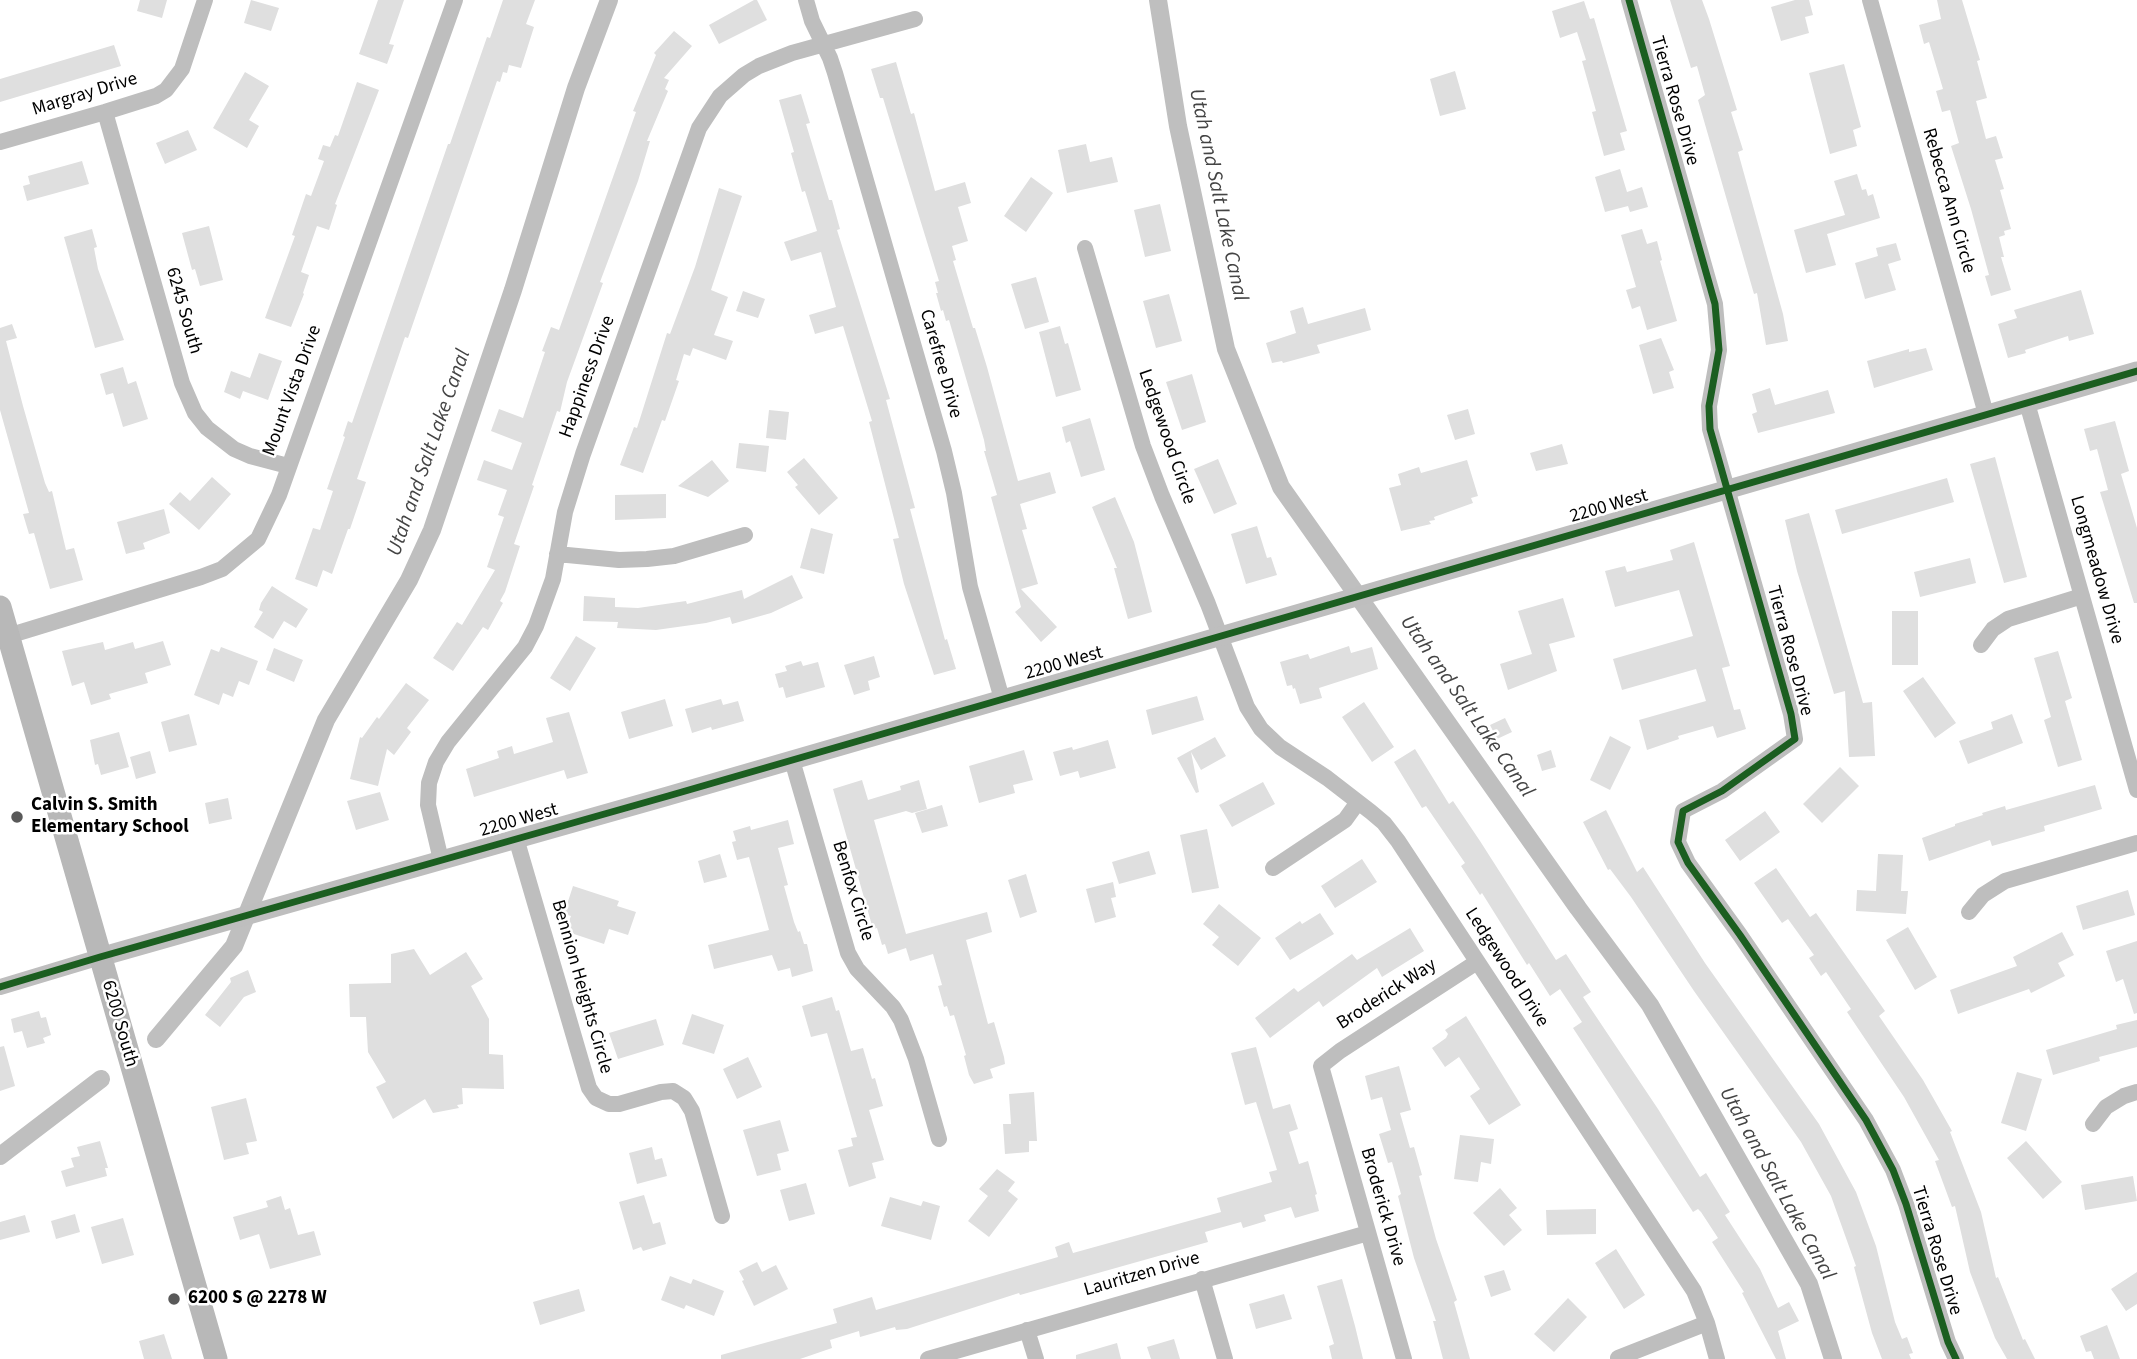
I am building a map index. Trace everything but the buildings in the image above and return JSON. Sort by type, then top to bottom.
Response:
[{"type":"main road","name":"6200 South","points":[[0,607],[216,1359]]},
{"type":"street","name":"Margray Drive","points":[[0,142],[105,112],[156,96],[166,90],[182,69],[205,0]]},
{"type":"street","name":"Mount Vista Drive","points":[[8,636],[222,569],[258,540],[267,524],[455,0]]},
{"type":"street","name":"Carefree Drive","points":[[806,0],[812,21],[835,72],[950,472],[970,587],[1002,699]]},
{"type":"street","name":"Tierra Rose Drive","points":[[1629,0],[1716,304],[1719,350],[1709,406],[1710,429],[1791,714],[1795,739],[1722,791],[1683,811],[1678,842],[1688,863],[1866,1120],[1893,1170],[1906,1203],[1948,1342],[1956,1359]]},
{"type":"street","name":"Rebecca Ann Circle","points":[[1870,0],[1986,414]]},
{"type":"street","name":"Happiness Drive","points":[[441,860],[428,805],[429,783],[436,762],[448,742],[525,647],[546,603],[565,512],[583,454],[699,128],[720,96],[759,66],[823,44],[915,19]]},
{"type":"street","name":"6245 South","points":[[105,112],[182,383],[195,413],[206,428],[234,449],[288,466]]},
{"type":"street","name":"Ledgewood Circle","points":[[1085,248],[1143,446],[1220,636]]},
{"type":"street","name":"2200 West","points":[[0,987],[2137,371]]},
{"type":"street","name":"Longmeadow Drive","points":[[2027,403],[2137,790]]},
{"type":"street","points":[[557,554],[619,560],[647,559],[674,555],[746,535]]},
{"type":"street","points":[[1981,645],[1993,629],[2008,619],[2082,596]]},
{"type":"street","name":"Ledgewood Drive","points":[[1220,636],[1247,707],[1261,729],[1280,747],[1384,823],[1398,841],[1694,1291],[1717,1359]]},
{"type":"street","name":"Benfox Circle","points":[[792,760],[848,953],[857,969],[901,1020],[916,1059],[939,1139]]},
{"type":"street","points":[[1273,868],[1345,820],[1358,802]]},
{"type":"street","name":"Bennion Heights Circle","points":[[516,838],[589,1088],[596,1098],[609,1104],[673,1091],[684,1098],[692,1111],[722,1216]]},
{"type":"street","points":[[1969,912],[1983,895],[2005,881],[2137,843]]},
{"type":"street","name":"Broderick Way","points":[[1321,1066],[1476,961]]},
{"type":"street","name":"Broderick Drive","points":[[1321,1066],[1404,1359]]},
{"type":"street","points":[[2093,1124],[2106,1107],[2137,1092]]},
{"type":"street","name":"Lauritzen Drive","points":[[928,1359],[1368,1233]]},
{"type":"street","points":[[1202,1279],[1225,1359]]},
{"type":"street","points":[[1618,1358],[1707,1323]]},
{"type":"street","points":[[1027,1330],[1036,1359]]},
{"type":"waterway","name":"Utah and Salt Lake Canal","points":[[156,1039],[234,946],[326,720],[409,580],[432,530],[513,290],[576,88],[609,0]]},
{"type":"waterway","name":"Utah and Salt Lake Canal","points":[[1158,0],[1178,126],[1226,349],[1281,487],[1578,908],[1650,1005],[1809,1284],[1833,1359]]},
{"type":"waterway","name":"Utah and Salt Lake Canal","points":[[0,1156],[101,1079]]},
{"type":"cycle path","points":[[1629,0],[1715,304],[1719,350],[1709,406],[1710,429],[1791,714],[1795,739],[1722,791],[1683,811],[1678,842],[1688,863],[1866,1120],[1893,1170],[1948,1342],[1956,1359]]},
{"type":"cycle path","points":[[0,987],[2137,371]]},
{"type":"place","name":"Calvin S. Smith Elementary School","points":[[17,817]]},
{"type":"place","name":"6200 S @ 2278 W","points":[[174,1299]]}]
